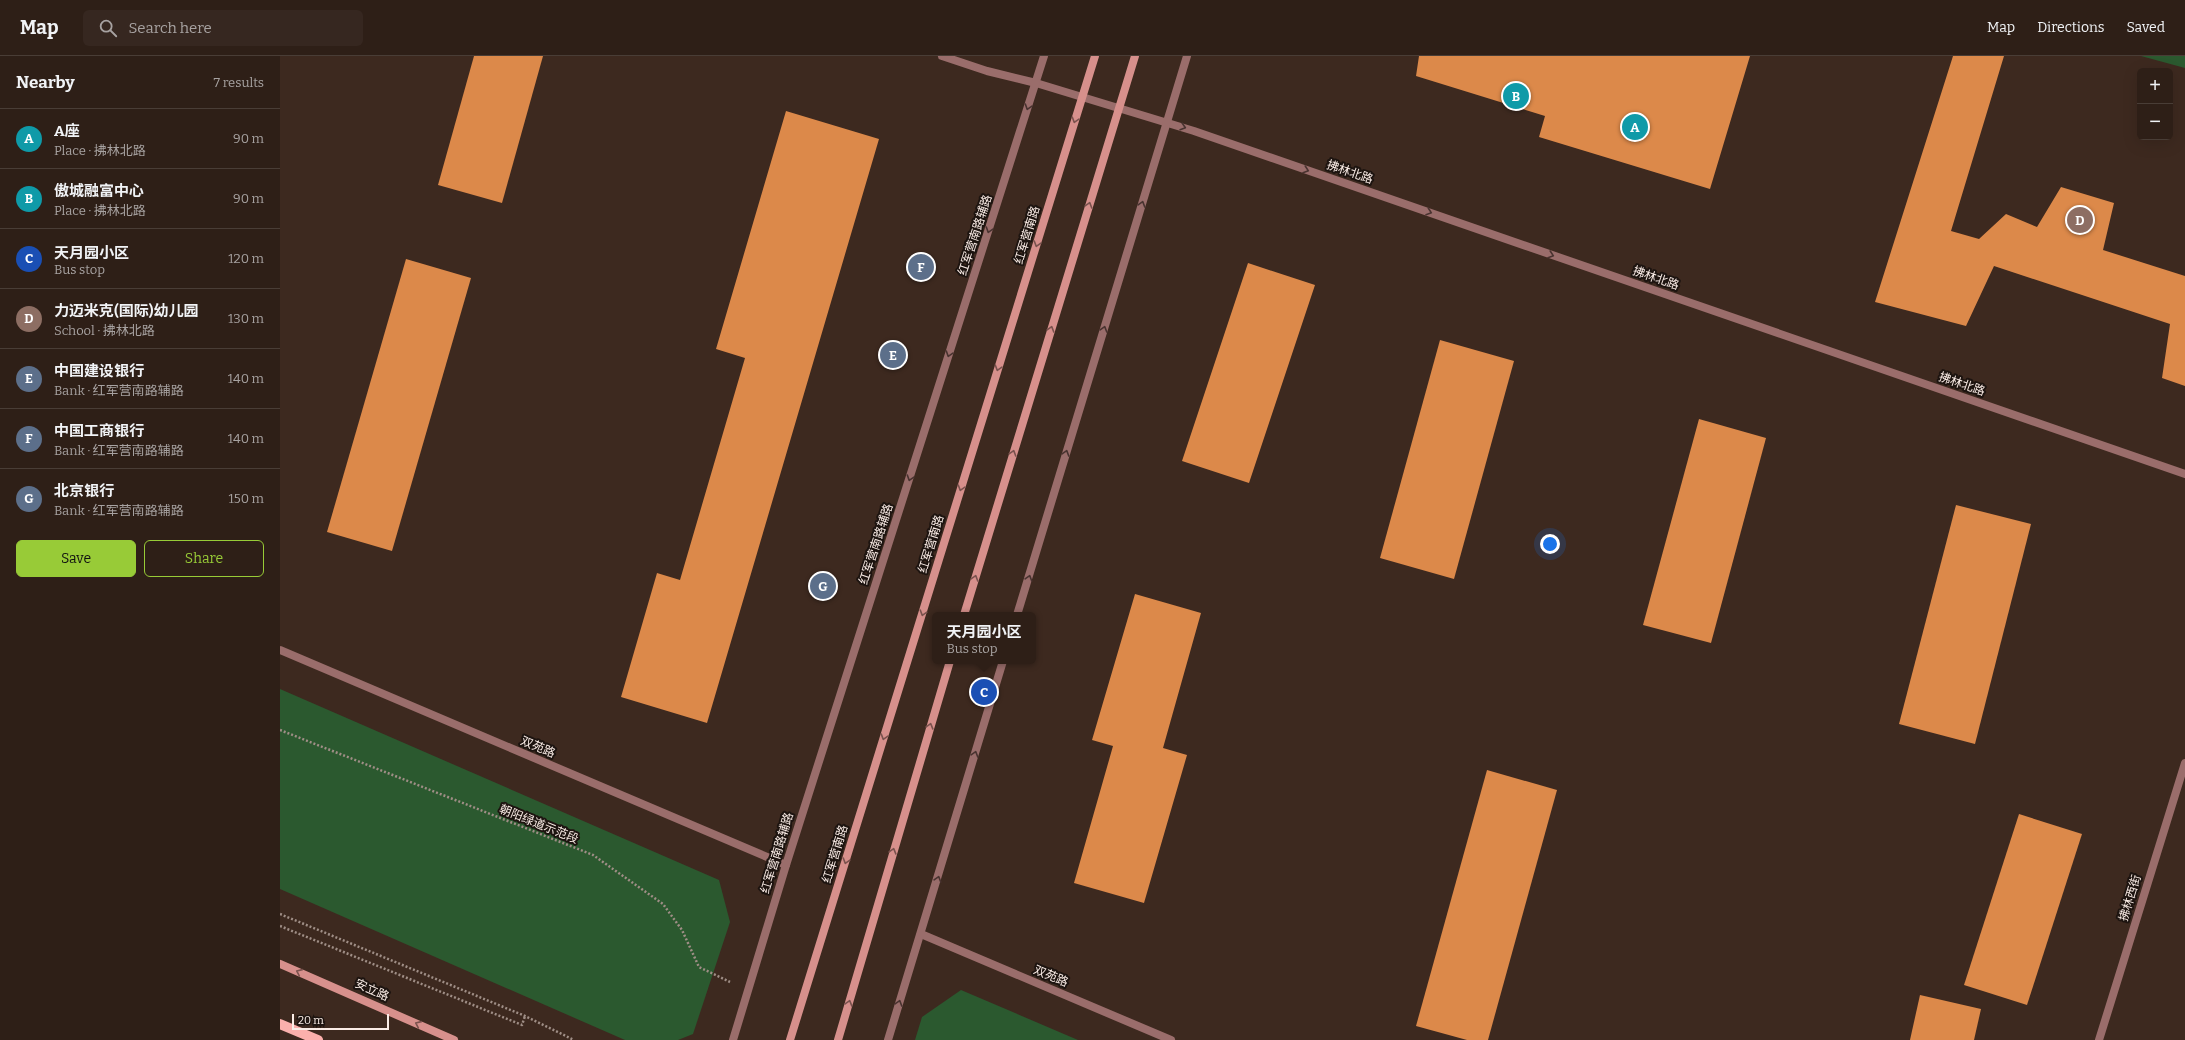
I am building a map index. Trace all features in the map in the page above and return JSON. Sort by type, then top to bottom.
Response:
[{"type":"main road","name":"红军营南路","points":[[790,1040],[1095,56]]},
{"type":"main road","points":[[965,612],[1135,56]]},
{"type":"main road","points":[[838,1040],[949,664]]},
{"type":"main road","name":"安立路","points":[[280,964],[454,1040]]},
{"type":"main road","points":[[280,1024],[318,1040]]},
{"type":"street","name":"拂林北路","points":[[942,56],[987,72],[1036,83],[1167,123],[2185,474]]},
{"type":"street","name":"红军营南路辅路","points":[[732,1040],[786,865],[1044,56]]},
{"type":"street","points":[[1018,612],[1187,56]]},
{"type":"street","name":"双苑路","points":[[280,650],[786,865]]},
{"type":"street","points":[[888,1040],[1003,664]]},
{"type":"street","name":"拂林西街","points":[[2099,1040],[2185,763]]},
{"type":"street","name":"双苑路","points":[[921,934],[1171,1040]]},
{"type":"path","name":"朝阳绿道示范段","points":[[280,730],[593,855],[663,904],[682,930],[699,967],[748,991]]},
{"type":"path","points":[[280,914],[526,1016],[574,1040]]},
{"type":"path","points":[[280,926],[522,1025],[526,1016]]},
{"type":"green space","points":[[2141,56],[2185,56],[2185,68]]},
{"type":"green space","points":[[280,689],[719,880],[730,922],[693,1034],[678,1040],[625,1040],[280,889]]},
{"type":"green space","points":[[961,990],[1078,1040],[915,1040],[922,1017]]},
{"type":"building","points":[[474,56],[543,56],[502,203],[438,185]]},
{"type":"building","points":[[1419,56],[1750,56],[1710,189],[1539,137],[1545,116],[1416,76]]},
{"type":"building","points":[[1953,56],[2004,56],[1951,231],[1979,239],[2006,214],[2037,227],[2061,187],[2114,203],[2103,250],[2185,276],[2185,386],[2162,378],[2170,324],[1994,266],[1966,326],[1875,302]]},
{"type":"building","points":[[786,111],[879,139],[707,723],[621,697],[657,573],[680,580],[745,358],[716,349]]},
{"type":"building","points":[[406,259],[471,278],[392,551],[327,532]]},
{"type":"building","points":[[1248,263],[1315,285],[1249,483],[1182,461]]},
{"type":"building","points":[[1440,340],[1514,361],[1454,579],[1380,558]]},
{"type":"building","points":[[1699,419],[1766,438],[1711,643],[1643,625]]},
{"type":"building","points":[[1956,505],[2031,524],[1975,744],[1899,724]]},
{"type":"building","points":[[1135,594],[1201,613],[1163,748],[1187,755],[1144,903],[1074,883],[1113,746],[1092,740]]},
{"type":"building","points":[[1487,770],[1557,790],[1488,1040],[1467,1040],[1416,1026]]},
{"type":"building","points":[[2019,814],[2082,834],[2027,1005],[1964,985]]},
{"type":"building","points":[[1920,995],[1981,1009],[1974,1040],[1910,1040]]},
{"type":"place","name":"傲城融富中心","points":[[1516,96]]},
{"type":"place","name":"A座","points":[[1635,127]]},
{"type":"place","name":"力迈米克(国际)幼儿园","points":[[2080,220]]},
{"type":"place","name":"中国工商银行","points":[[921,267]]},
{"type":"place","name":"中国建设银行","points":[[893,355]]},
{"type":"place","name":"北京银行","points":[[823,586]]},
{"type":"place","name":"天月园小区","points":[[984,692]]}]
